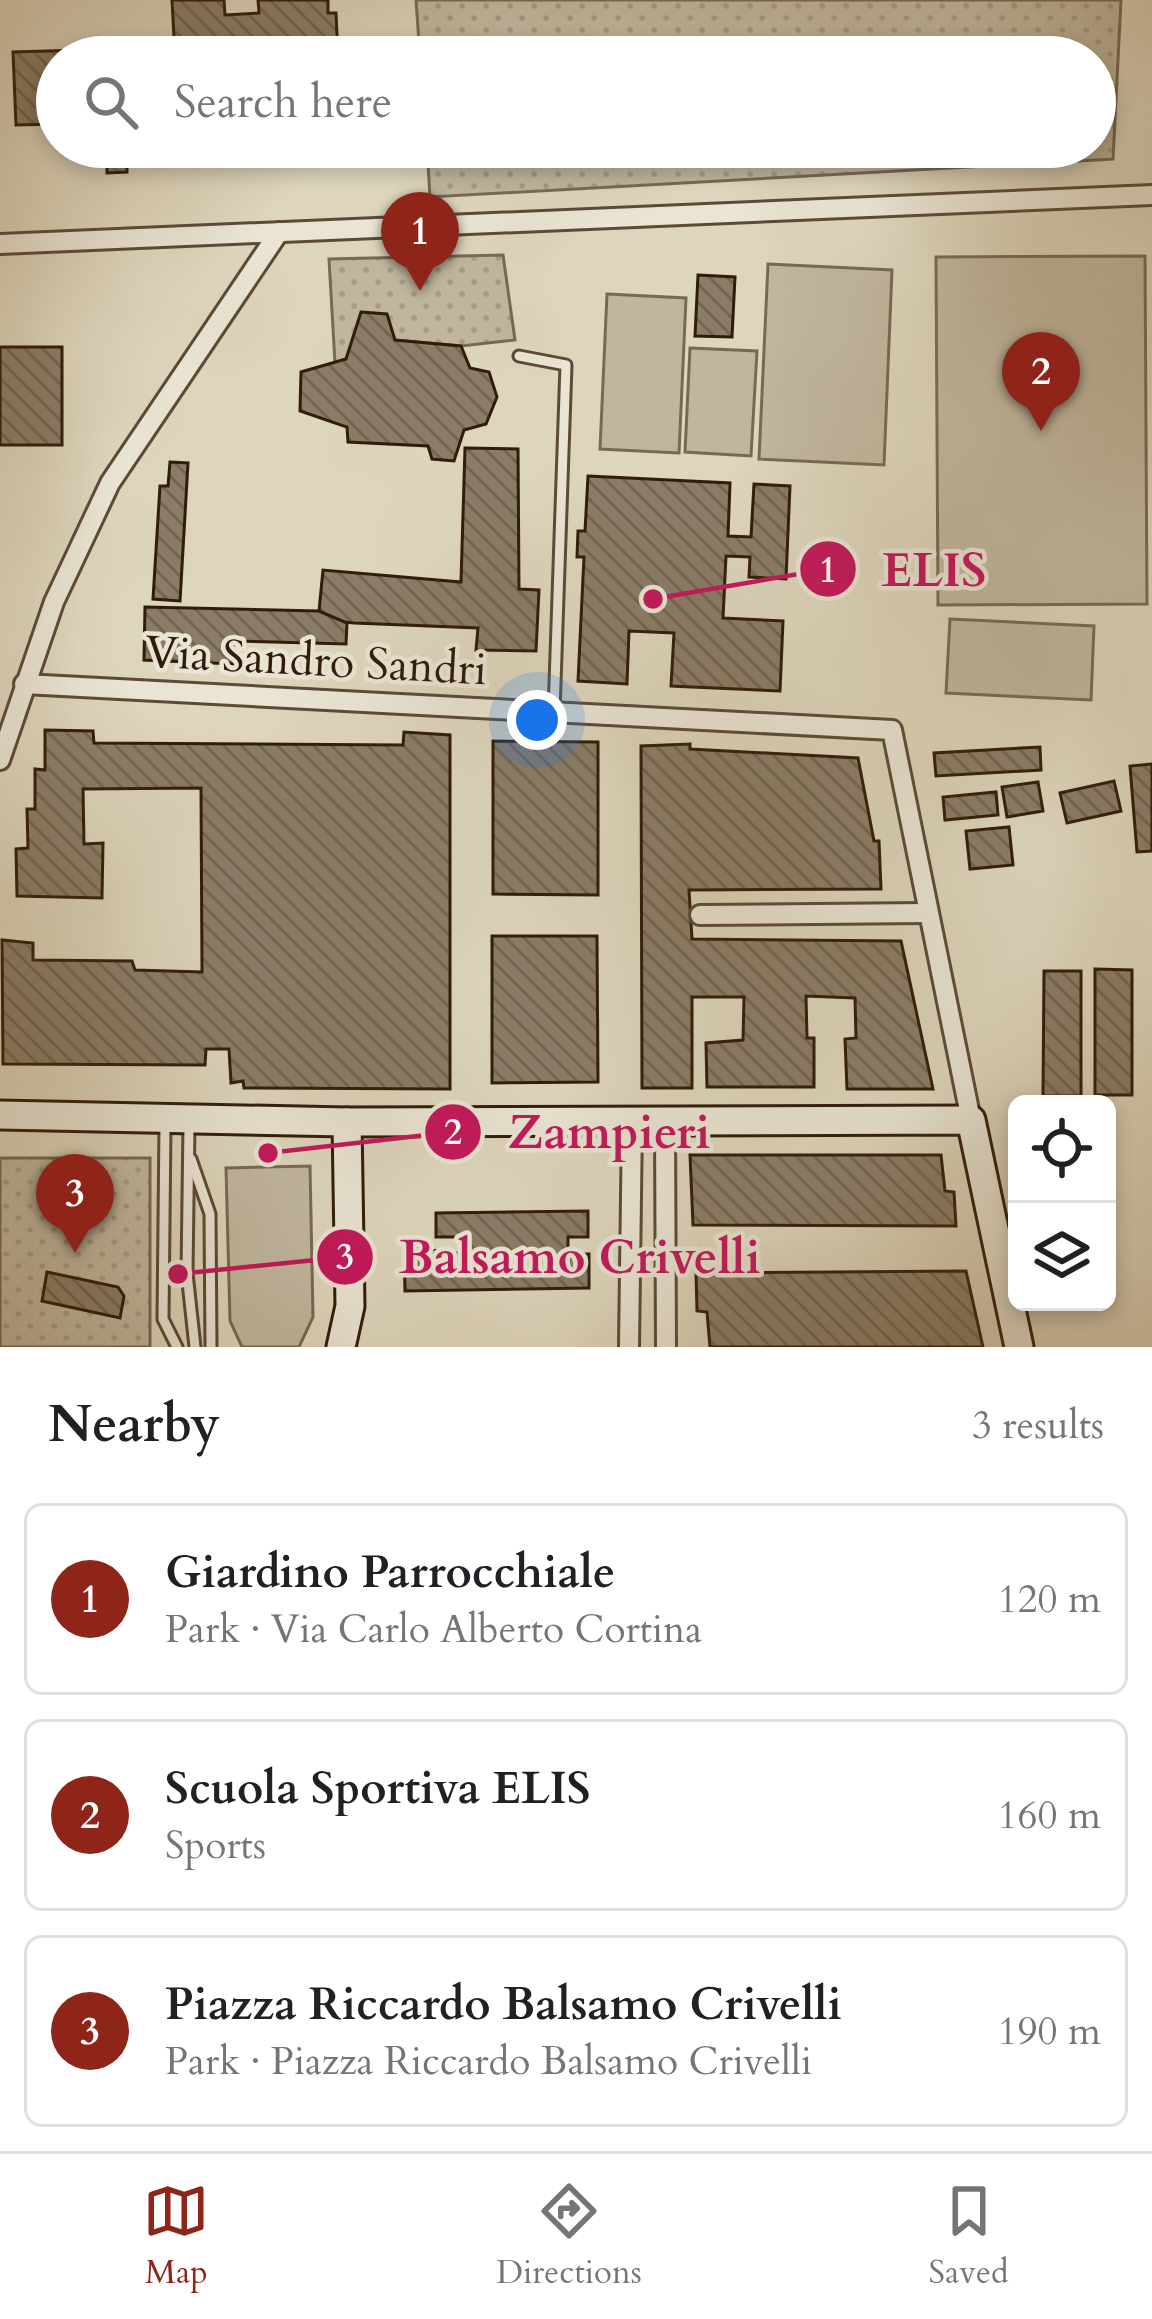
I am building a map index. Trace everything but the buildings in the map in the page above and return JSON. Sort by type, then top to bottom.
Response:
[{"type":"street","points":[[0,244],[1150,197]]},
{"type":"street","points":[[0,760],[4,732],[110,483],[279,232]]},
{"type":"street","name":"Via Sandro Sandri","points":[[24,684],[892,730],[926,913]]},
{"type":"street","points":[[700,916],[926,913],[1018,1347]]},
{"type":"street","points":[[0,1114],[347,1122],[971,1120]]},
{"type":"street","points":[[629,1347],[632,1121]]},
{"type":"street","points":[[665,1121],[666,1347]]},
{"type":"street","points":[[341,1347],[350,1306],[347,1122]]},
{"type":"lane","points":[[519,356],[566,365],[554,712]]},
{"type":"lane","points":[[177,1119],[210,1214],[211,1347]]},
{"type":"lane","points":[[177,1119],[163,1319],[177,1347]]},
{"type":"lane","points":[[190,1154],[188,1294],[195,1347]]},
{"type":"shaded area","points":[[416,0],[1121,0],[1116,99],[1116,36],[419,36]]},
{"type":"shaded area","points":[[428,168],[951,168],[430,197]]},
{"type":"shaded area","points":[[503,255],[515,340],[461,346],[395,340],[335,363],[329,259]]},
{"type":"shaded area","points":[[1145,256],[1147,604],[938,605],[936,257]]},
{"type":"shaded area","points":[[768,264],[892,270],[884,465],[759,459]]},
{"type":"shaded area","points":[[607,294],[686,298],[679,453],[600,449]]},
{"type":"shaded area","points":[[690,348],[757,351],[751,456],[685,452]]},
{"type":"shaded area","points":[[950,619],[1094,626],[1091,700],[946,693]]},
{"type":"shaded area","points":[[0,1158],[150,1158],[150,1347],[0,1347]]},
{"type":"shaded area","points":[[310,1166],[313,1317],[299,1347],[242,1347],[230,1321],[226,1168]]},
{"type":"place","name":"Giardino Parrocchiale","points":[[420,291]]},
{"type":"place","name":"Scuola Sportiva ELIS","points":[[1041,431]]},
{"type":"place","name":"ELIS","points":[[653,599]]},
{"type":"place","name":"Zampieri","points":[[268,1153]]},
{"type":"place","name":"Piazza Riccardo Balsamo Crivelli","points":[[75,1253]]},
{"type":"place","name":"Balsamo Crivelli","points":[[178,1274]]}]
